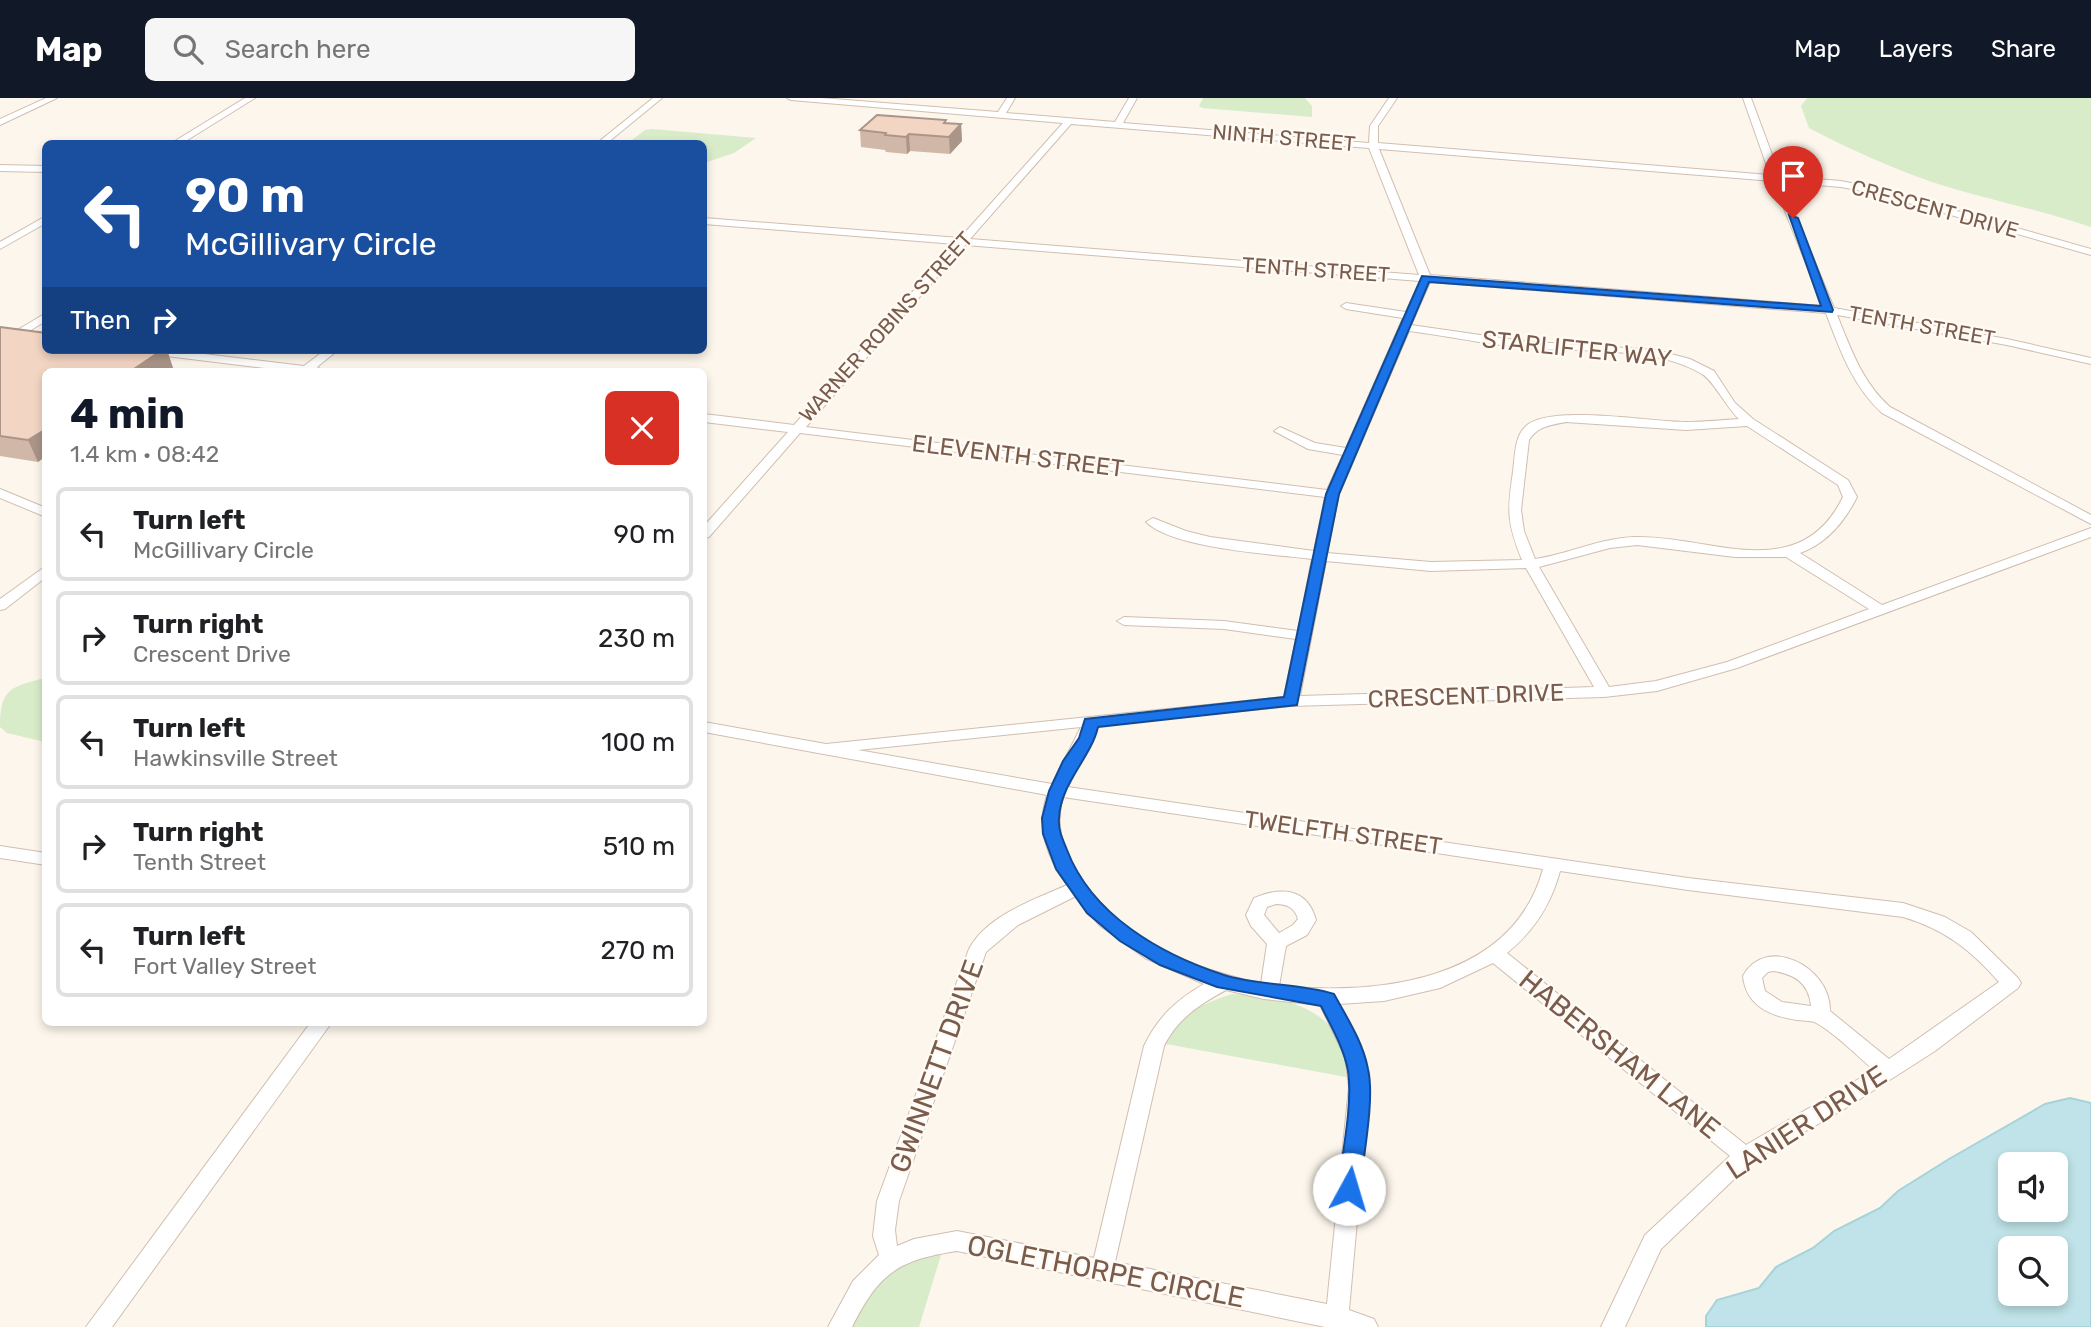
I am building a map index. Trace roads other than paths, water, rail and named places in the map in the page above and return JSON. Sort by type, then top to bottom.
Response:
[{"type":"street","points":[[0,122],[53,98]]},
{"type":"street","points":[[181,140],[251,98]]},
{"type":"street","points":[[605,140],[658,98]]},
{"type":"street","name":"NINTH STREET","points":[[791,98],[1776,178]]},
{"type":"street","points":[[1001,116],[1011,98]]},
{"type":"street","points":[[1117,125],[1133,98]]},
{"type":"street","points":[[1291,701],[1332,494],[1426,278],[1373,146],[1374,126],[1392,98]]},
{"type":"street","points":[[1747,98],[1828,310],[1859,380],[1886,410],[2091,520]]},
{"type":"street","name":"WARNER ROBINS STREET","points":[[707,531],[1069,121]]},
{"type":"street","points":[[0,168],[42,169]]},
{"type":"street","name":"CRESCENT DRIVE","points":[[1776,178],[1841,184],[1879,192],[2091,252]]},
{"type":"street","points":[[0,246],[42,221]]},
{"type":"street","name":"TENTH STREET","points":[[707,221],[1828,310],[2007,342],[2091,361]]},
{"type":"street","name":"STARLIFTER WAY","points":[[1346,306],[1407,322],[1522,344],[1674,356],[1698,365],[1710,373],[1731,405],[1749,422],[1830,472],[1843,483],[1850,497],[1844,512],[1821,534],[1790,552]]},
{"type":"street","points":[[15,335],[42,318]]},
{"type":"street","points":[[0,333],[35,337]]},
{"type":"street","points":[[174,354],[286,368]]},
{"type":"street","points":[[313,368],[328,354]]},
{"type":"street","name":"ELEVENTH STREET","points":[[707,418],[1332,494]]},
{"type":"street","points":[[1604,692],[1530,564],[1514,521],[1523,440],[1530,429],[1550,420],[1566,418],[1686,426],[1749,422]]},
{"type":"street","points":[[1280,431],[1312,446],[1350,452]]},
{"type":"street","points":[[0,494],[42,511]]},
{"type":"street","points":[[1153,522],[1189,538],[1319,556],[1435,568],[1530,564],[1554,560],[1615,542],[1637,541],[1735,552],[1790,552],[1879,609]]},
{"type":"street","name":"CRESCENT DRIVE","points":[[816,748],[1291,701],[1604,692],[1657,686],[1691,678],[2091,531]]},
{"type":"street","points":[[0,606],[42,573]]},
{"type":"street","points":[[1124,621],[1224,625],[1303,636]]},
{"type":"street","points":[[1091,722],[1087,739],[1072,761],[1058,791],[1050,818],[1057,851],[1077,888],[1108,922],[1142,947],[1189,970],[1223,982],[1327,999],[1385,995],[1435,983],[1474,966],[1519,932],[1536,910],[1553,865]]},
{"type":"street","name":"TWELFTH STREET","points":[[707,728],[1058,791],[1553,865],[1903,910],[1936,919],[1978,945],[2011,984]]},
{"type":"street","points":[[0,852],[42,858]]},
{"type":"street","name":"GWINNETT DRIVE","points":[[891,1256],[885,1247],[883,1233],[888,1201],[978,949],[992,932],[1009,919],[1077,888]]},
{"type":"street","points":[[1269,991],[1277,942]]},
{"type":"street","name":"HABERSHAM LANE","points":[[1494,953],[1745,1156]]},
{"type":"street","points":[[1103,1268],[1157,1038],[1174,1014],[1223,982]]},
{"type":"street","name":"LANIER DRIVE","points":[[1613,1327],[1653,1242],[1745,1156],[1839,1102],[1928,1045],[2011,984]]},
{"type":"street","points":[[1327,999],[1355,1057],[1359,1087],[1336,1322]]},
{"type":"street","points":[[1820,1014],[1887,1069]]},
{"type":"street","points":[[97,1327],[319,1026]]},
{"type":"street","name":"OGLETHORPE CIRCLE","points":[[840,1327],[866,1279],[891,1256],[924,1245],[957,1241],[1103,1268],[1366,1327]]},
{"type":"water","points":[[2070,1098],[2091,1103],[2091,1327],[1706,1327],[1706,1316],[1717,1300],[1759,1288],[1776,1267],[1813,1248],[1834,1231],[1880,1208],[1898,1191],[2045,1104]]}]
